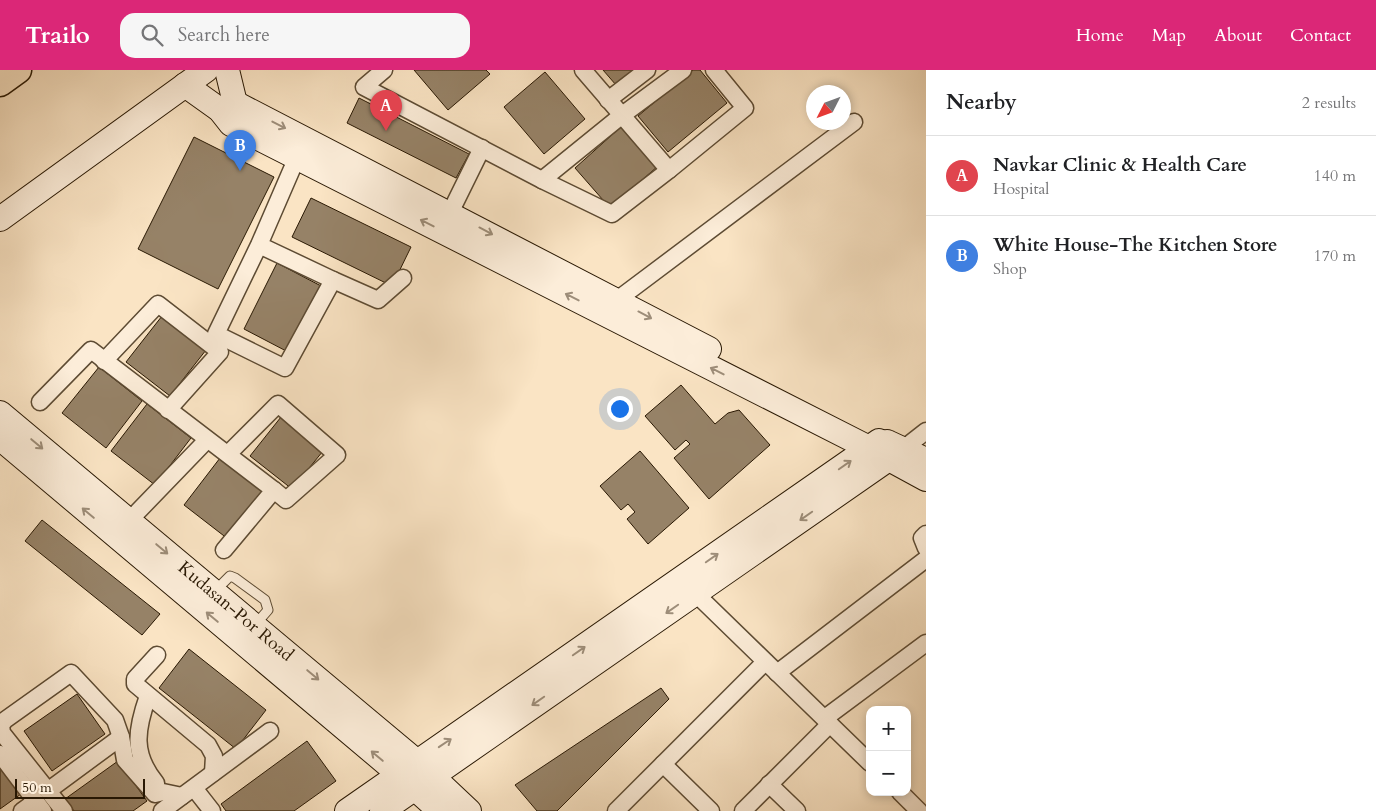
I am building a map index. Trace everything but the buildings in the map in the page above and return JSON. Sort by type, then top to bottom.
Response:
[{"type":"main road","points":[[0,83],[18,70]]},
{"type":"street","points":[[0,219],[206,70]]},
{"type":"street","points":[[227,70],[227,106],[231,124],[301,148],[450,213],[617,300],[886,449],[926,479]]},
{"type":"street","points":[[384,70],[364,87],[542,180],[612,214],[745,108],[714,70]]},
{"type":"street","points":[[583,70],[668,170]]},
{"type":"street","points":[[608,100],[647,70]]},
{"type":"street","points":[[542,180],[621,116],[683,70]]},
{"type":"street","points":[[185,85],[227,106]]},
{"type":"street","points":[[617,300],[854,122]]},
{"type":"street","points":[[301,148],[259,245],[216,334],[285,368],[332,280]]},
{"type":"street","points":[[301,148],[886,449],[926,460]]},
{"type":"street","points":[[450,213],[482,148]]},
{"type":"street","points":[[259,245],[378,300],[403,278]]},
{"type":"street","points":[[104,361],[158,304],[220,352],[168,410]]},
{"type":"street","points":[[40,402],[90,350],[286,500],[337,455],[278,404],[228,454]]},
{"type":"street","name":"Kudasan-Por Road","points":[[1,415],[122,528],[416,775],[469,811]]},
{"type":"street","points":[[382,811],[416,775],[886,449],[926,431]]},
{"type":"street","name":"Kudasan-Por Road","points":[[0,438],[122,528],[214,592],[247,633]]},
{"type":"street","points":[[122,528],[207,440]]},
{"type":"street","points":[[347,811],[416,775],[695,593],[886,449]]},
{"type":"street","points":[[224,550],[274,490]]},
{"type":"street","points":[[926,534],[922,538],[926,548]]},
{"type":"street","points":[[616,811],[663,764],[771,667],[926,559]]},
{"type":"street","points":[[695,593],[829,720],[866,759]]},
{"type":"street","points":[[743,811],[829,720],[926,643]]},
{"type":"street","points":[[157,656],[136,679],[135,684],[208,745],[214,756],[213,773]]},
{"type":"street","points":[[64,811],[2,733],[1,725],[5,720],[71,673],[115,720],[121,737],[124,760],[154,794],[163,792],[187,793],[212,811]]},
{"type":"street","points":[[148,696],[139,730],[140,758],[163,792]]},
{"type":"street","points":[[162,811],[270,731]]},
{"type":"street","points":[[49,790],[121,737]]},
{"type":"street","points":[[0,754],[40,806],[22,811]]},
{"type":"street","points":[[663,764],[710,811]]},
{"type":"street","name":"Kudasan-Por Road","points":[[416,775],[440,811]]},
{"type":"street","points":[[769,784],[797,811]]},
{"type":"street","points":[[187,793],[198,811]]},
{"type":"street","points":[[904,796],[919,811]]},
{"type":"place","name":"Navkar Clinic & Health Care","points":[[386,131]]},
{"type":"place","name":"White House-The Kitchen Store","points":[[240,171]]}]
